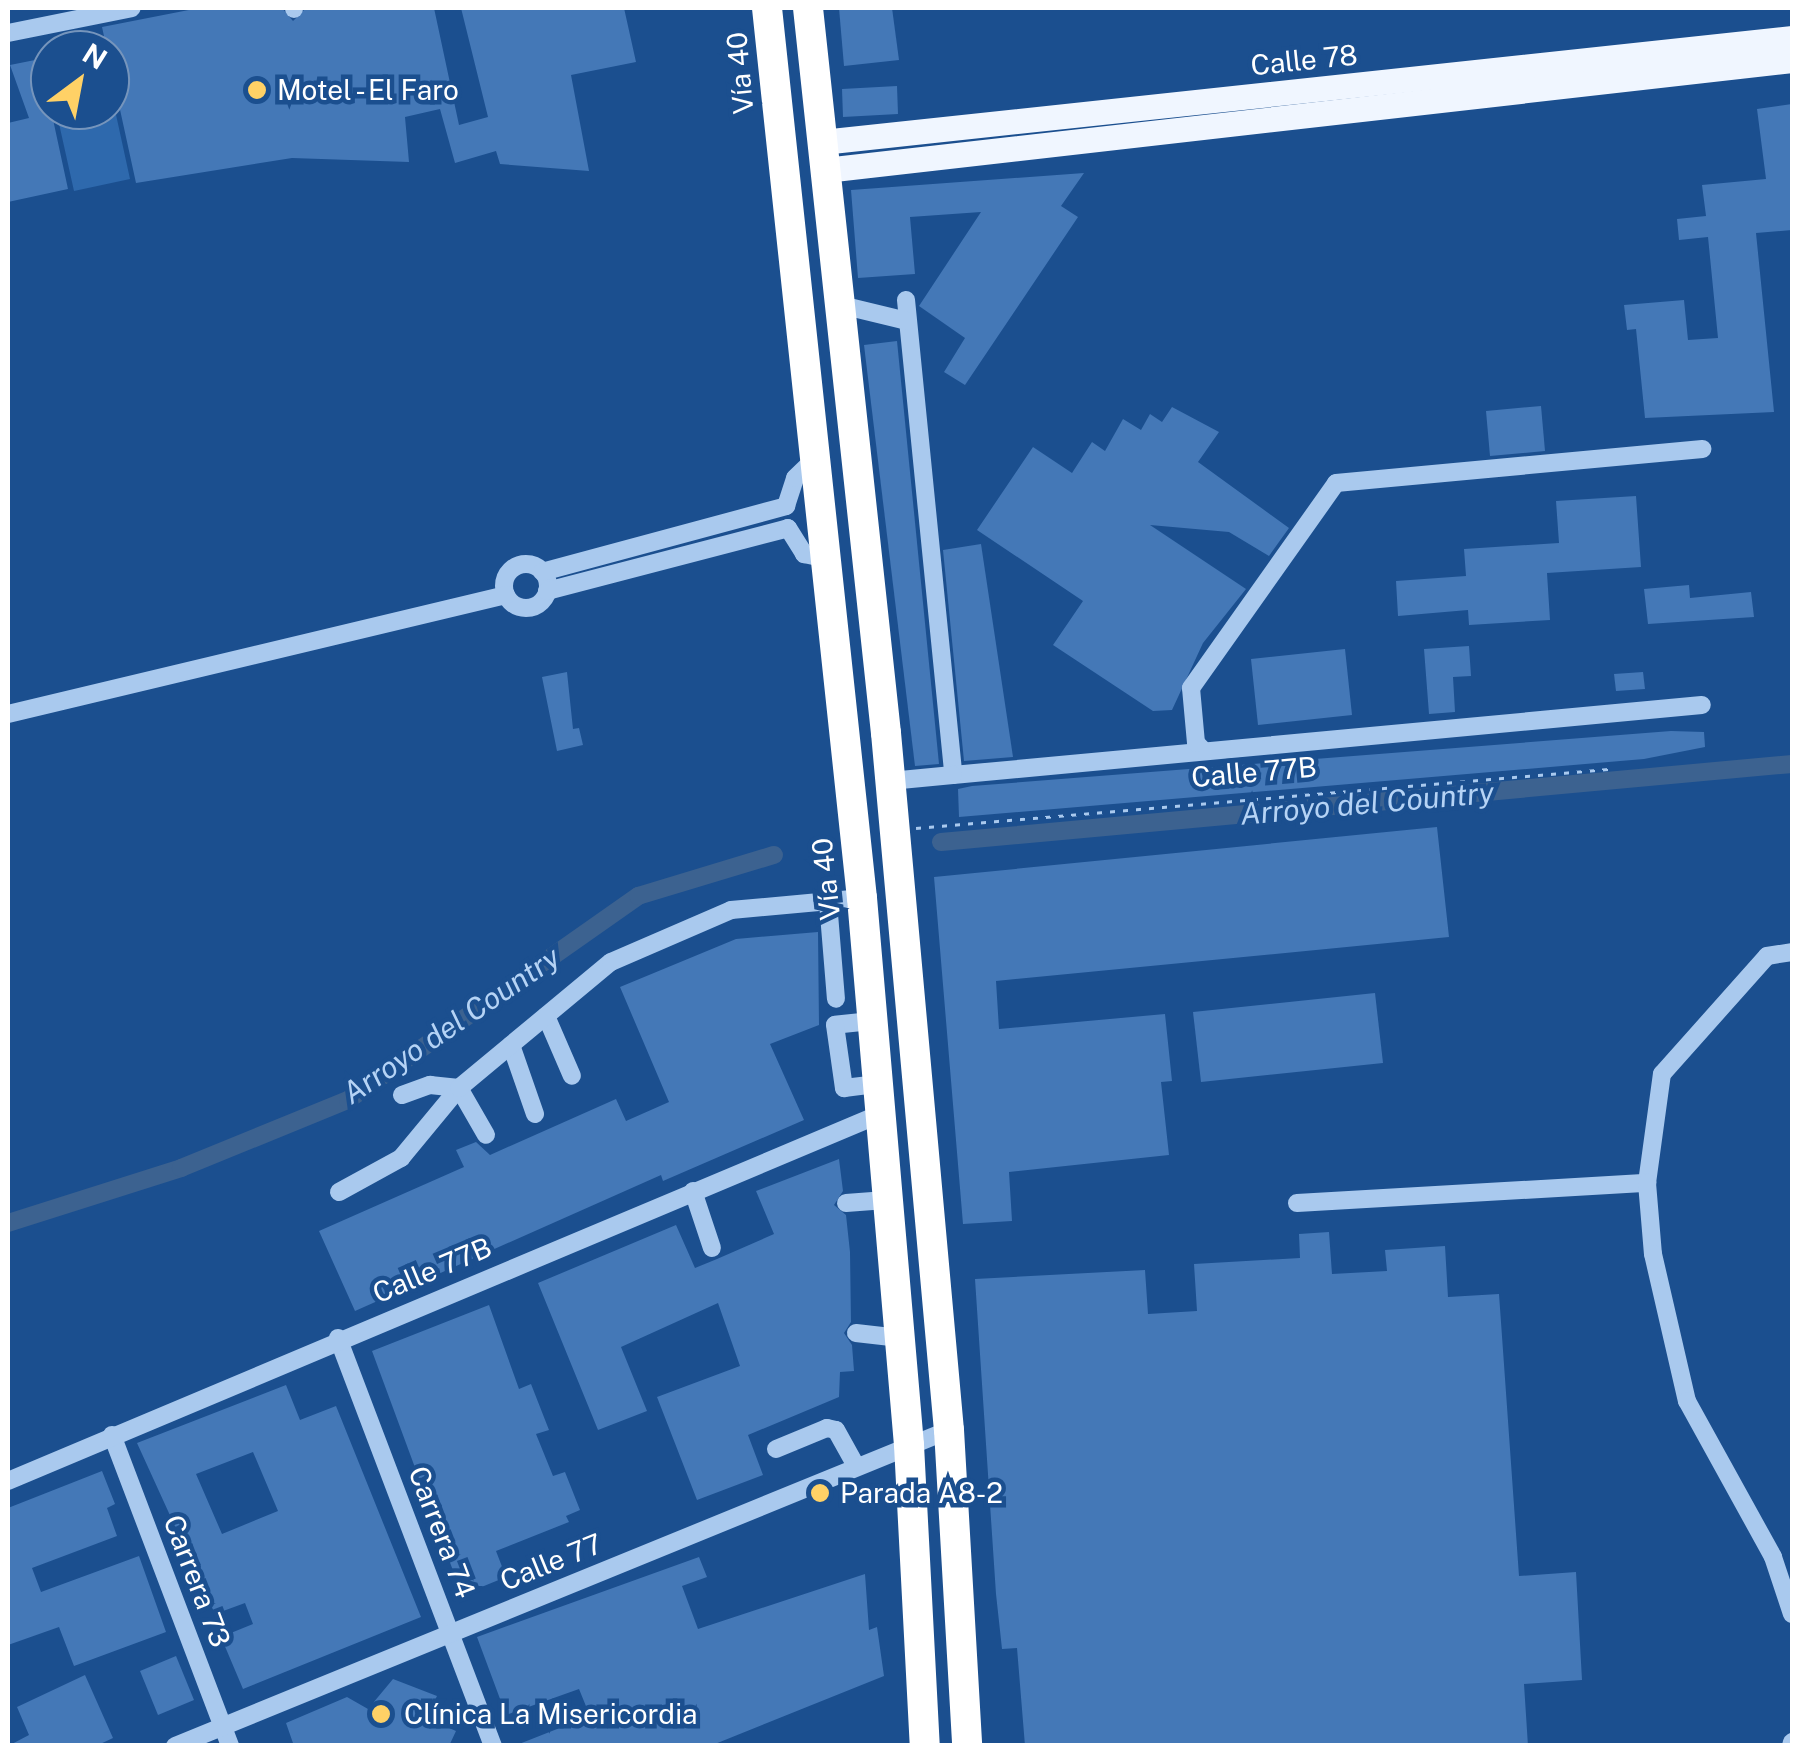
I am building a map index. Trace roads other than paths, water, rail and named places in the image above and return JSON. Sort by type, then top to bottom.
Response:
[{"type":"highway","name":"Vía 40","points":[[767,8],[862,898],[909,1445],[925,1746]]},
{"type":"highway","points":[[808,8],[823,156],[850,306],[886,733],[898,780],[949,1430],[967,1746]]},
{"type":"highway","points":[[800,307],[850,306]]},
{"type":"highway","points":[[844,736],[886,733]]},
{"type":"highway","points":[[894,1253],[932,1250]]},
{"type":"main road","name":"Calle 78","points":[[823,156],[1792,38]]},
{"type":"main road","name":"Calle 78","points":[[823,156],[1792,60]]},
{"type":"street","points":[[8,33],[132,8]]},
{"type":"street","points":[[906,300],[953,775]]},
{"type":"street","points":[[850,306],[907,322]]},
{"type":"street","points":[[1204,752],[1196,742],[1191,688],[1336,483],[1702,448]]},
{"type":"street","points":[[817,457],[795,478],[786,506],[788,528],[804,554],[827,559]]},
{"type":"street","points":[[8,714],[506,595],[528,608],[547,591],[762,524],[786,506]]},
{"type":"street","points":[[506,595],[511,570],[530,565],[542,572],[762,524],[788,528]]},
{"type":"street","points":[[542,572],[547,591]]},
{"type":"street","points":[[898,780],[1702,705]]},
{"type":"street","points":[[338,1192],[400,1158],[460,1088],[611,962],[731,910],[862,898]]},
{"type":"street","points":[[828,902],[836,998]]},
{"type":"street","points":[[1792,952],[1767,956],[1662,1074],[1647,1183],[1653,1254],[1688,1401],[1773,1557],[1792,1614]]},
{"type":"street","points":[[546,1016],[572,1076]]},
{"type":"street","points":[[511,1045],[535,1114]]},
{"type":"street","points":[[402,1094],[430,1085],[460,1088]]},
{"type":"street","points":[[460,1088],[486,1135]]},
{"type":"street","name":"Calle 77B","points":[[8,1481],[338,1338],[694,1191],[879,1099]]},
{"type":"street","points":[[1298,1203],[1647,1183]]},
{"type":"street","points":[[694,1191],[712,1248]]},
{"type":"street","points":[[846,1203],[886,1200]]},
{"type":"street","points":[[856,1333],[900,1338]]},
{"type":"street","name":"Carrera 74","points":[[338,1338],[494,1746]]},
{"type":"street","points":[[776,1449],[827,1428],[836,1430],[856,1466]]},
{"type":"street","name":"Calle 77","points":[[176,1746],[949,1430]]},
{"type":"street","name":"Carrera 73","points":[[112,1435],[230,1746]]},
{"type":"waterway","name":"Arroyo del Country","points":[[941,842],[1792,764]]},
{"type":"waterway","name":"Arroyo del Country","points":[[8,1223],[181,1168],[348,1100],[638,896],[774,855]]},
{"type":"place","name":"Motel - El Faro","points":[[257,90]]},
{"type":"place","name":"Parada A8-2","points":[[820,1493]]},
{"type":"place","name":"Clínica La Misericordia","points":[[381,1714]]}]
